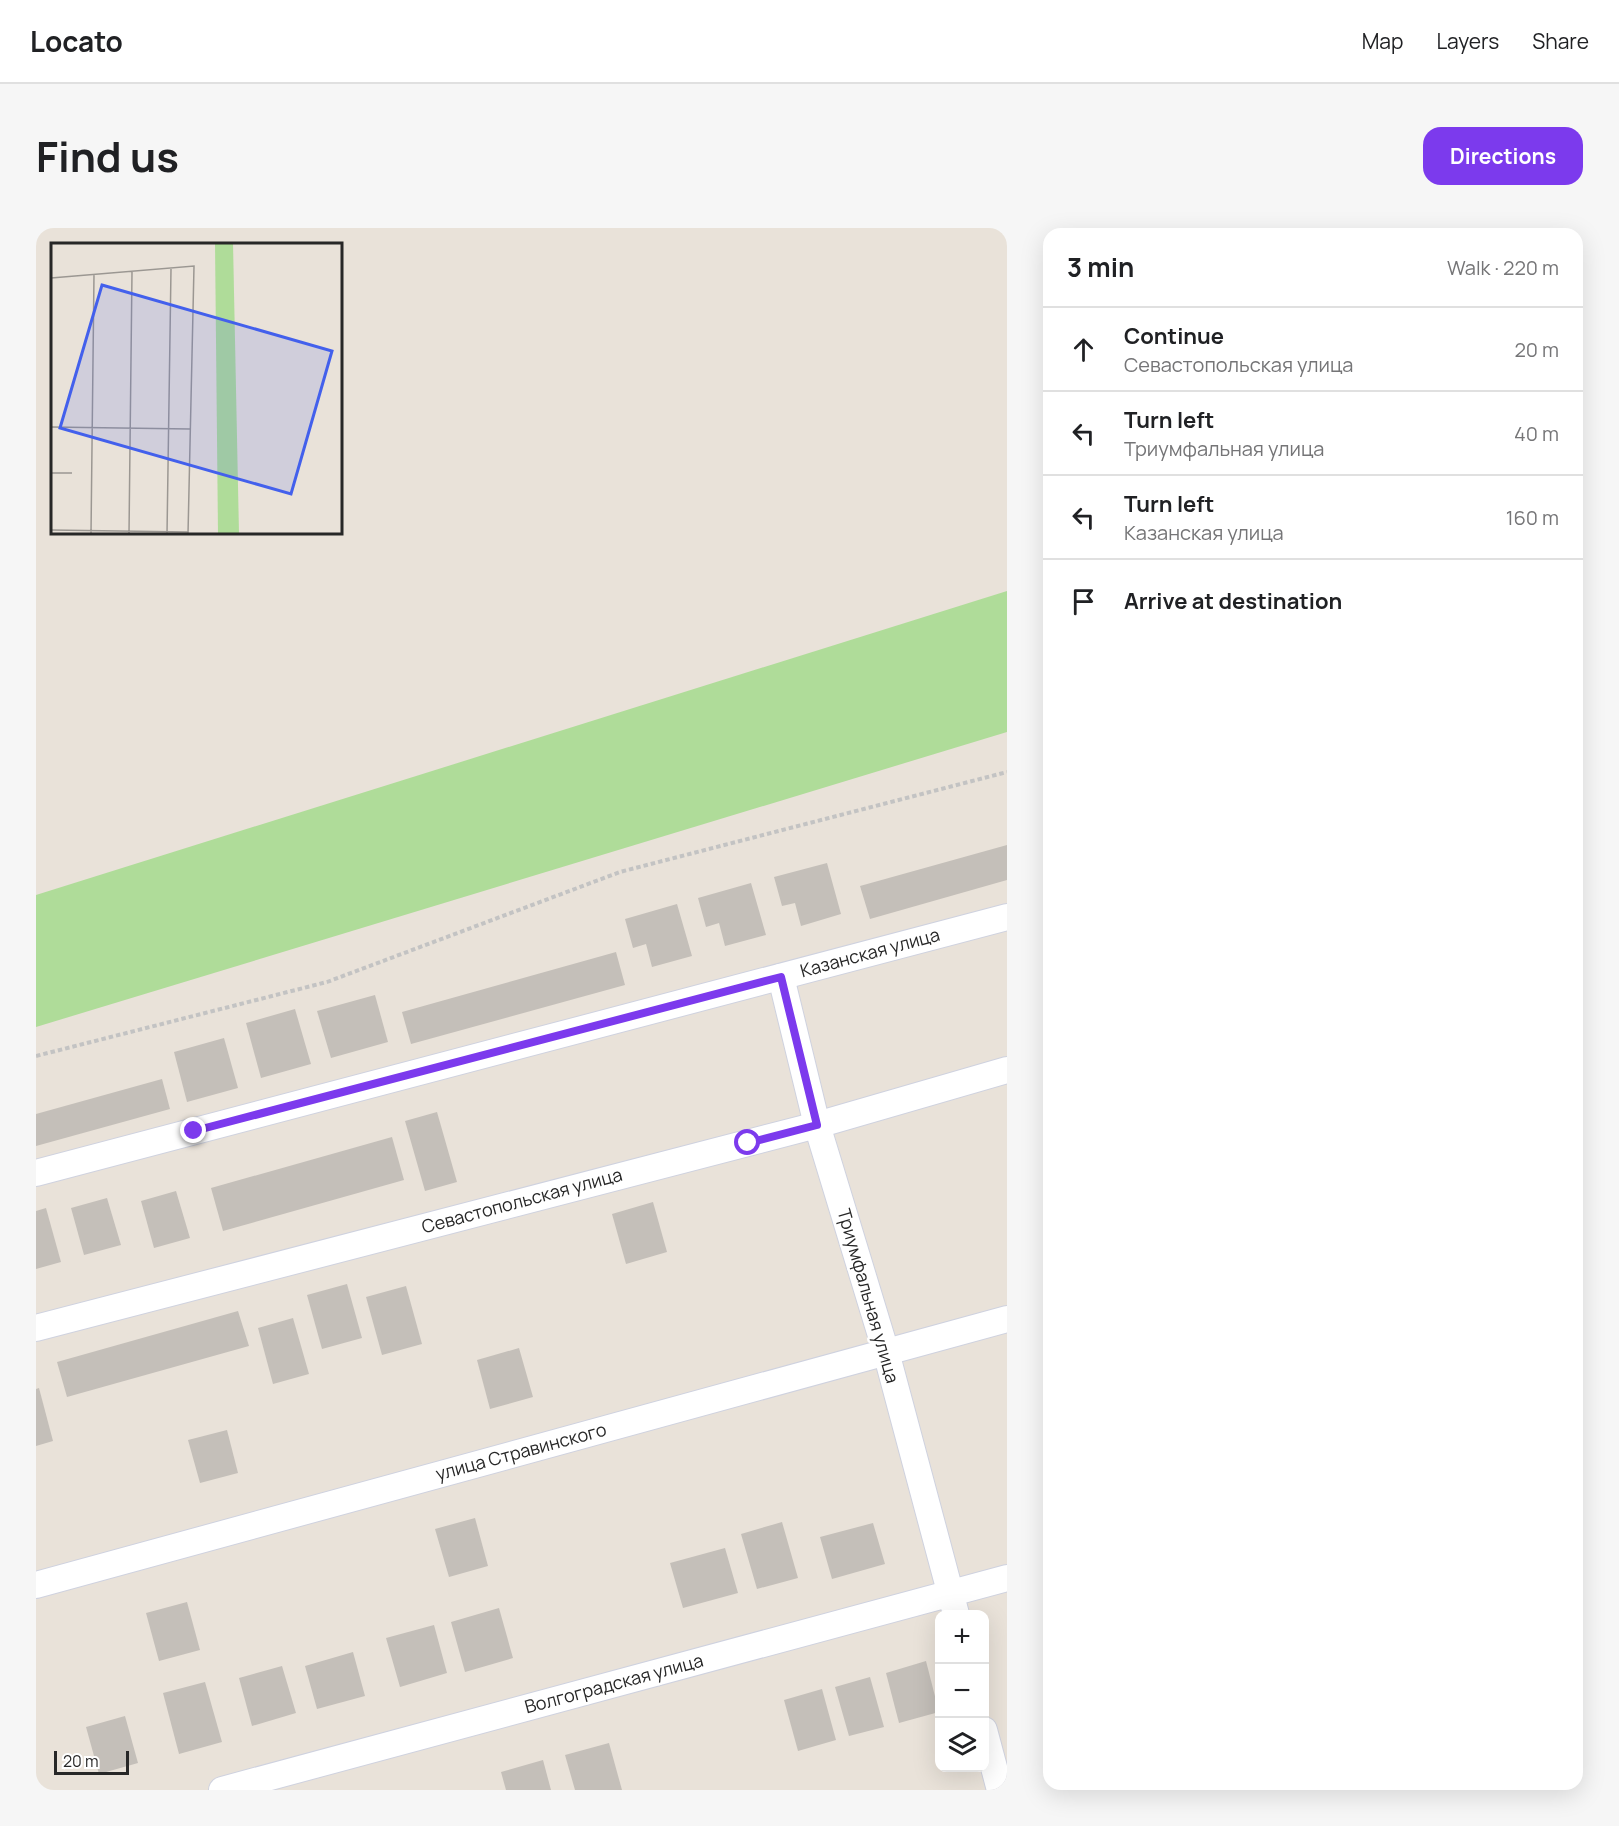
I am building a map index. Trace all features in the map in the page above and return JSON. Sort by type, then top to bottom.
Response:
[{"type":"street","name":"Казанская улица","points":[[36,1173],[1007,917]]},
{"type":"street","name":"Триумфальная улица","points":[[781,977],[817,1125],[886,1352],[953,1604]]},
{"type":"street","name":"Севастопольская улица","points":[[36,1328],[817,1125],[1007,1070]]},
{"type":"street","name":"улица Стравинского","points":[[36,1585],[1007,1319]]},
{"type":"street","name":"Волгоградская улица","points":[[222,1790],[953,1604],[1007,1578]]},
{"type":"street","points":[[989,1749],[1000,1790]]},
{"type":"path","points":[[36,1056],[327,982],[620,873],[1007,772]]},
{"type":"green space","points":[[1007,591],[1007,732],[36,1027],[36,895]]},
{"type":"building","points":[[1007,845],[1007,880],[870,919],[860,886]]},
{"type":"building","points":[[827,863],[841,914],[801,926],[795,903],[782,906],[774,877]]},
{"type":"building","points":[[751,883],[766,935],[725,946],[719,923],[706,927],[698,898]]},
{"type":"building","points":[[677,904],[692,956],[652,967],[646,944],[633,948],[625,919]]},
{"type":"building","points":[[616,952],[625,985],[411,1044],[402,1012]]},
{"type":"building","points":[[375,995],[388,1042],[331,1058],[317,1011]]},
{"type":"building","points":[[295,1009],[311,1064],[261,1078],[246,1023]]},
{"type":"building","points":[[224,1038],[238,1088],[187,1102],[174,1052]]},
{"type":"building","points":[[162,1079],[170,1109],[36,1146],[36,1114]]},
{"type":"building","points":[[437,1112],[457,1182],[425,1191],[405,1121]]},
{"type":"building","points":[[392,1137],[404,1180],[223,1231],[211,1188]]},
{"type":"building","points":[[176,1191],[190,1238],[154,1248],[141,1201]]},
{"type":"building","points":[[107,1198],[121,1245],[84,1255],[71,1208]]},
{"type":"building","points":[[653,1202],[667,1252],[626,1264],[612,1214]]},
{"type":"building","points":[[46,1208],[61,1262],[36,1269],[36,1211]]},
{"type":"building","points":[[347,1284],[362,1338],[322,1349],[307,1295]]},
{"type":"building","points":[[406,1286],[422,1344],[382,1355],[366,1297]]},
{"type":"building","points":[[238,1311],[249,1346],[67,1397],[57,1362]]},
{"type":"building","points":[[293,1318],[309,1374],[273,1384],[258,1328]]},
{"type":"building","points":[[519,1348],[533,1397],[490,1409],[477,1360]]},
{"type":"building","points":[[39,1388],[53,1441],[36,1446],[36,1389]]},
{"type":"building","points":[[227,1430],[238,1473],[200,1483],[188,1440]]},
{"type":"building","points":[[475,1518],[488,1566],[449,1577],[435,1529]]},
{"type":"building","points":[[782,1522],[798,1578],[757,1589],[741,1534]]},
{"type":"building","points":[[873,1523],[885,1564],[832,1579],[820,1537]]},
{"type":"building","points":[[725,1548],[738,1593],[683,1608],[670,1563]]},
{"type":"building","points":[[187,1602],[200,1650],[159,1661],[146,1613]]},
{"type":"building","points":[[499,1608],[513,1658],[465,1672],[451,1622]]},
{"type":"building","points":[[434,1625],[447,1673],[400,1687],[386,1638]]},
{"type":"building","points":[[353,1652],[365,1696],[317,1709],[305,1666]]},
{"type":"building","points":[[926,1661],[935,1696],[935,1713],[899,1723],[886,1673]]},
{"type":"building","points":[[282,1666],[296,1713],[252,1726],[239,1678]]},
{"type":"building","points":[[870,1677],[884,1727],[849,1736],[835,1687]]},
{"type":"building","points":[[205,1682],[222,1742],[179,1754],[163,1693]]},
{"type":"building","points":[[822,1689],[836,1740],[798,1751],[784,1700]]},
{"type":"building","points":[[125,1716],[138,1763],[99,1774],[86,1727]]},
{"type":"building","points":[[609,1743],[622,1790],[575,1790],[565,1755]]},
{"type":"building","points":[[543,1760],[551,1790],[506,1790],[501,1772]]},
{"type":"route","points":[[194,1131],[781,977],[817,1125],[748,1143]]}]
